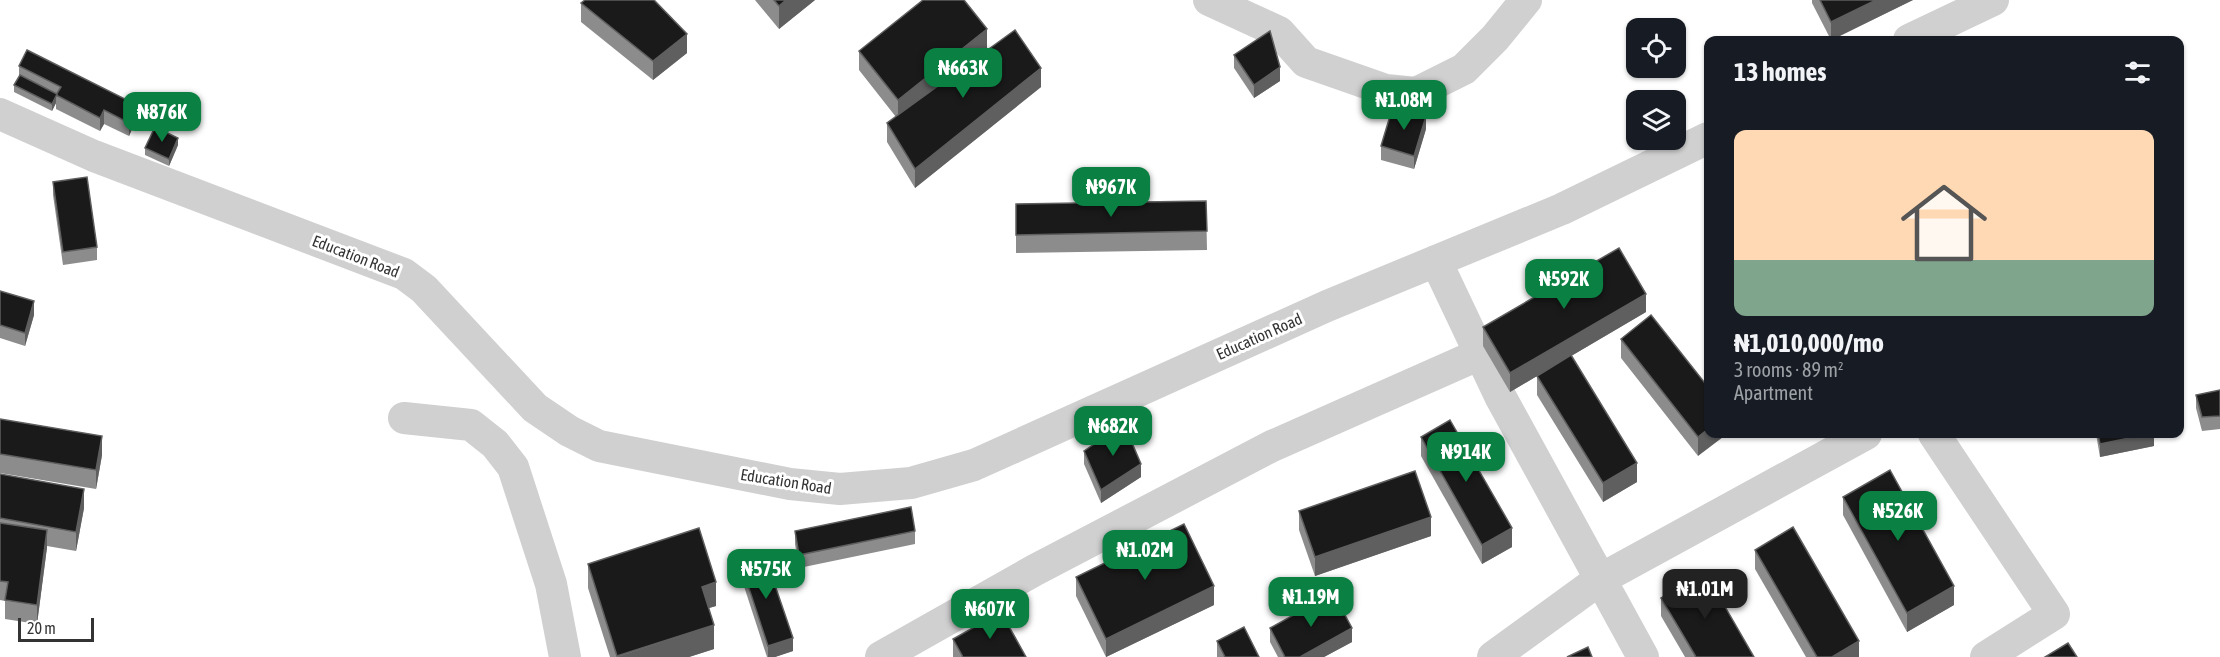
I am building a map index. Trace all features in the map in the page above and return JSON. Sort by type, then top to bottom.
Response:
[{"type":"street","points":[[1209,0],[1279,32],[1306,62],[1386,90],[1416,93],[1464,69],[1495,38],[1526,0]]},
{"type":"street","points":[[1917,36],[1993,0]]},
{"type":"street","name":"Education Road","points":[[0,114],[94,156],[404,274],[424,289],[535,408],[569,431],[599,446],[790,484],[840,489],[911,483],[974,465],[1327,306],[1562,209],[1704,140]]},
{"type":"street","points":[[1436,261],[1500,396],[1642,657]]},
{"type":"street","points":[[880,657],[1035,570],[1272,446],[1480,354]]},
{"type":"street","points":[[404,418],[471,425],[495,444],[513,467],[551,584],[565,657]]},
{"type":"street","points":[[1493,657],[1599,580],[1859,438]]},
{"type":"street","points":[[1937,438],[2054,614],[1986,657]]},
{"type":"building","points":[[585,0],[654,0],[687,34],[653,61],[581,3]]},
{"type":"building","points":[[774,0],[786,0],[779,6]]},
{"type":"building","points":[[923,0],[964,0],[987,29],[898,100],[859,51]]},
{"type":"building","points":[[1820,0],[1876,0],[1831,22]]},
{"type":"building","points":[[1015,30],[1041,68],[915,169],[887,123]]},
{"type":"building","points":[[1270,31],[1280,67],[1254,85],[1234,55]]},
{"type":"building","points":[[27,50],[137,105],[129,123],[104,110],[100,118],[56,95],[61,87],[19,66]]},
{"type":"building","points":[[20,75],[57,94],[52,104],[14,85]]},
{"type":"building","points":[[1393,106],[1426,116],[1414,156],[1381,146]]},
{"type":"building","points":[[155,127],[178,138],[169,159],[145,148]]},
{"type":"building","points":[[87,177],[97,247],[63,252],[53,182]]},
{"type":"building","points":[[1206,201],[1207,231],[1016,235],[1016,204]]},
{"type":"building","points":[[1619,248],[1646,294],[1510,373],[1483,327]]},
{"type":"building","points":[[0,291],[34,301],[25,333],[0,325]]},
{"type":"building","points":[[1651,315],[1704,382],[1704,432],[1698,437],[1621,339]]},
{"type":"building","points":[[1571,355],[1637,463],[1603,483],[1537,376]]},
{"type":"building","points":[[2220,390],[2220,416],[2202,417],[2196,395]]},
{"type":"building","points":[[0,419],[102,436],[96,470],[0,454]]},
{"type":"building","points":[[1450,420],[1512,528],[1482,545],[1421,437]]},
{"type":"building","points":[[1124,424],[1141,464],[1101,490],[1084,451]]},
{"type":"building","points":[[2099,438],[2129,438],[2100,444]]},
{"type":"building","points":[[1890,470],[1954,586],[1907,613],[1843,497]]},
{"type":"building","points":[[1415,471],[1431,517],[1315,557],[1299,511]]},
{"type":"building","points":[[0,474],[84,489],[76,532],[0,518]]},
{"type":"building","points":[[911,507],[915,531],[799,555],[795,531]]},
{"type":"building","points":[[0,523],[47,530],[37,605],[5,600],[8,582],[0,581]]},
{"type":"building","points":[[1184,524],[1214,586],[1106,639],[1076,577]]},
{"type":"building","points":[[1793,527],[1859,641],[1832,657],[1817,657],[1755,550]]},
{"type":"building","points":[[699,528],[716,582],[702,587],[714,625],[617,656],[588,564]]},
{"type":"building","points":[[764,553],[793,638],[768,646],[740,561]]},
{"type":"building","points":[[1705,572],[1754,657],[1696,657],[1661,598]]},
{"type":"building","points":[[1333,593],[1352,628],[1300,657],[1285,657],[1270,628]]},
{"type":"building","points":[[1001,612],[1026,657],[963,657],[953,639]]},
{"type":"building","points":[[1244,627],[1259,657],[1225,657],[1217,641]]},
{"type":"building","points":[[2068,643],[2077,657],[2045,657]]},
{"type":"building","points":[[1588,647],[1592,657],[1567,657]]}]
